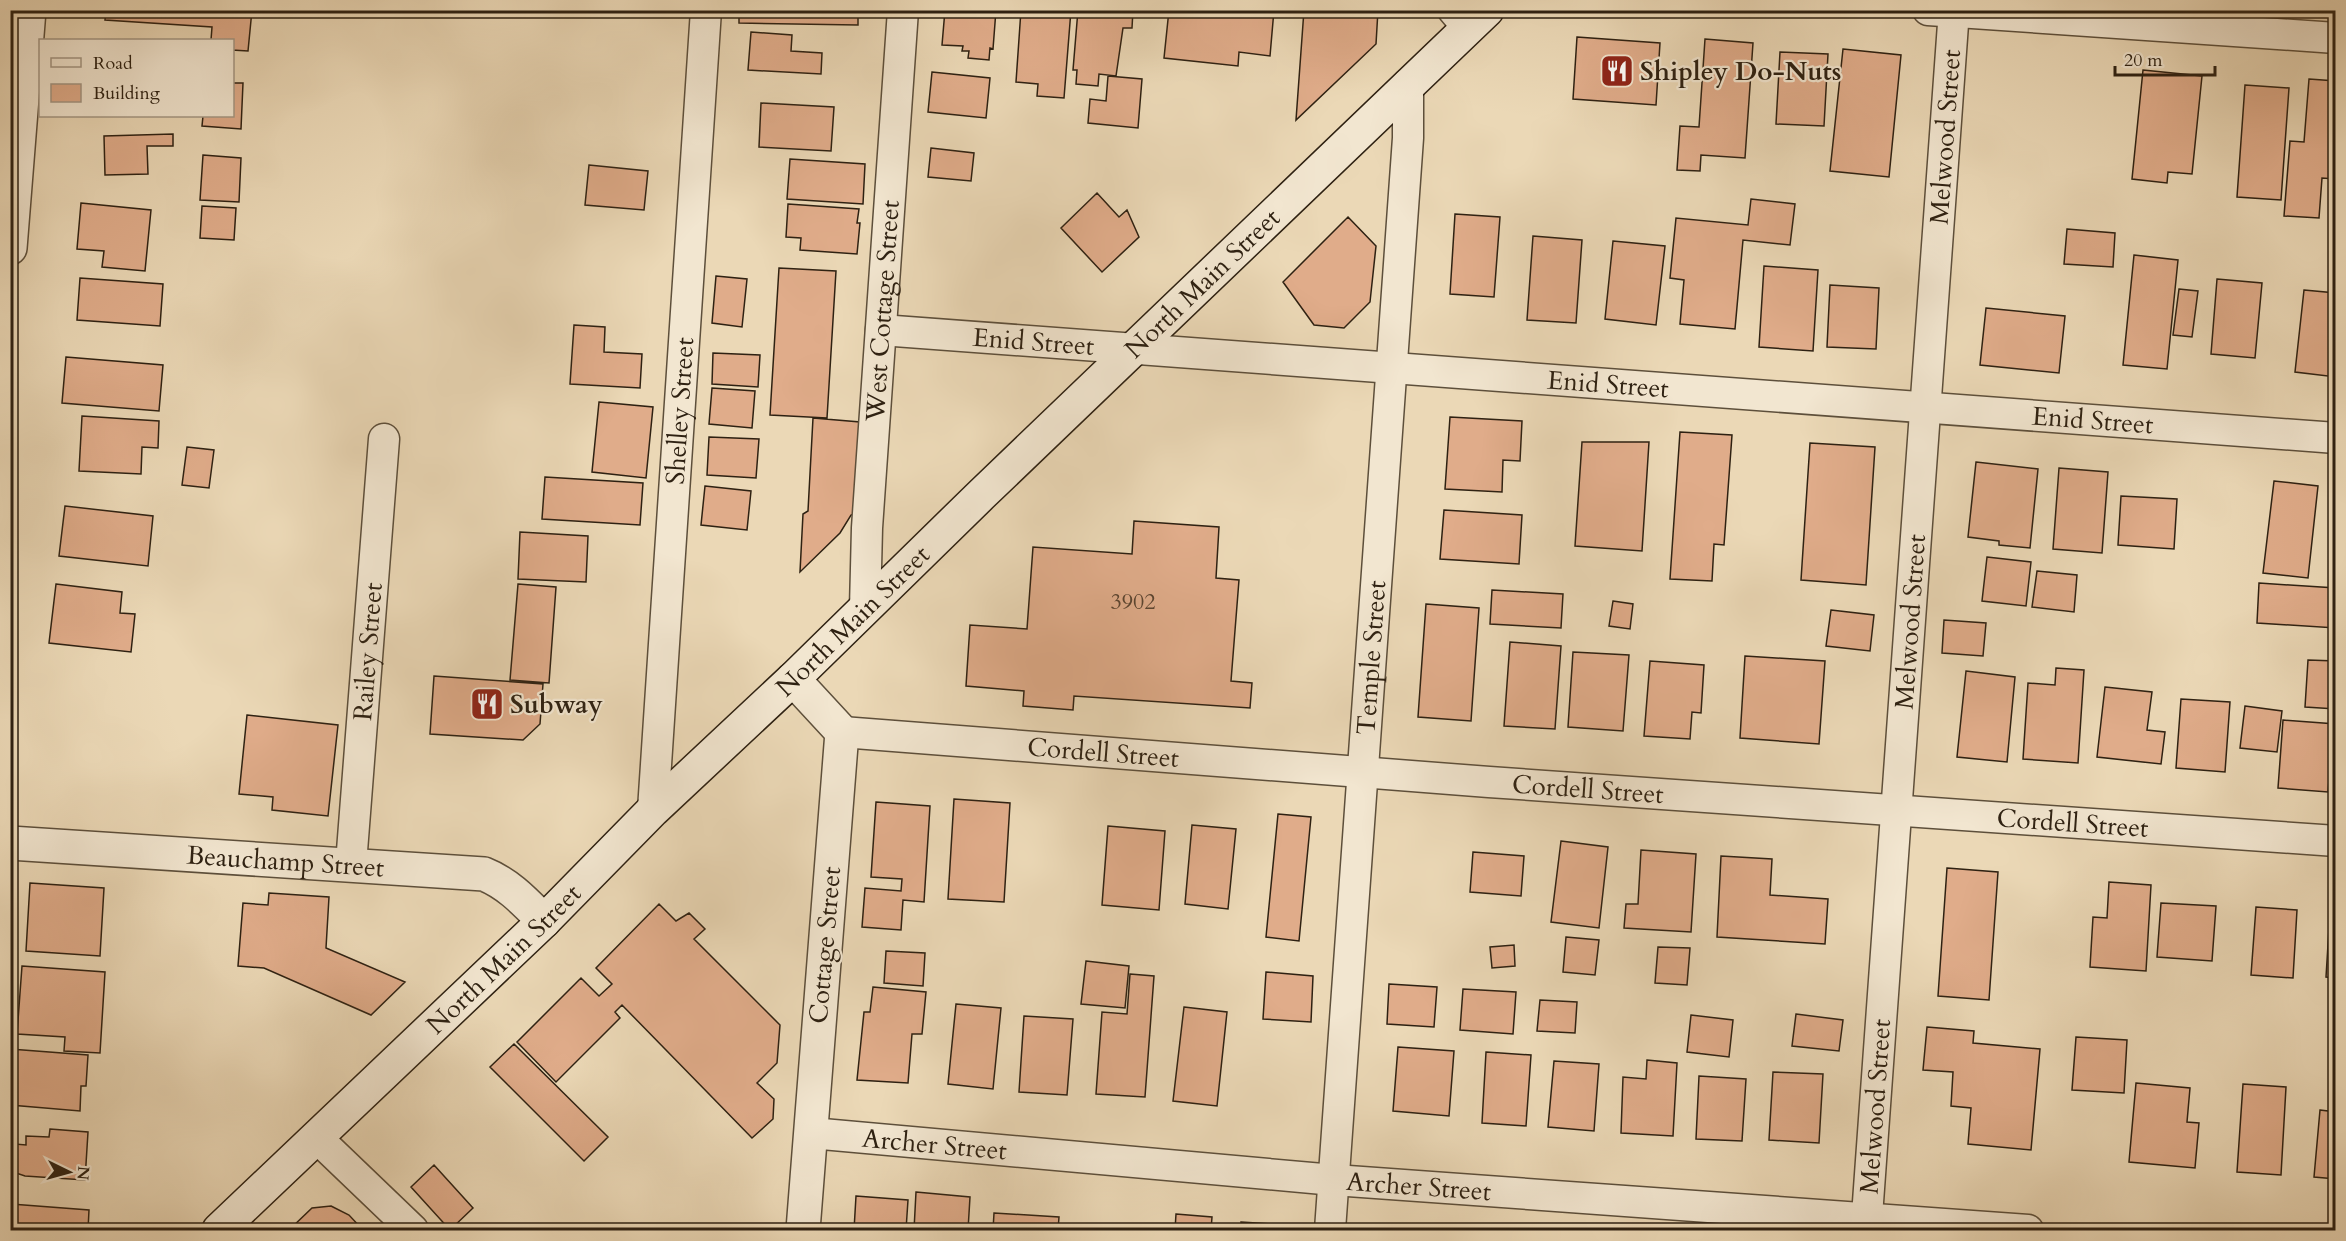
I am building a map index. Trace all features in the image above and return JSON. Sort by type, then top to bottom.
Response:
[{"type":"main road","points":[[10,248],[29,10]]},
{"type":"main road","name":"North Main Street","points":[[219,1230],[544,921],[653,810],[793,679],[1408,84],[1469,16]]},
{"type":"main road","points":[[793,679],[842,732]]},
{"type":"main road","name":"Cottage Street","points":[[803,1230],[842,732]]},
{"type":"main road","name":"Beauchamp Street","points":[[10,843],[484,874],[511,889],[544,921]]},
{"type":"street","name":"Shelley Street","points":[[653,810],[706,10]]},
{"type":"street","name":"West Cottage Street","points":[[865,609],[866,545],[903,10]]},
{"type":"street","points":[[1945,11],[2336,38]]},
{"type":"street","name":"Melwood Street","points":[[1866,1225],[1925,409],[1945,11]]},
{"type":"street","name":"Temple Street","points":[[1330,1230],[1408,138],[1408,84]]},
{"type":"street","name":"Enid Street","points":[[881,330],[2336,438]]},
{"type":"street","name":"Railey Street","points":[[351,864],[384,439]]},
{"type":"street","name":"Cordell Street","points":[[842,732],[1364,772],[2336,841]]},
{"type":"street","name":"Archer Street","points":[[811,1132],[1334,1180],[1866,1225],[2028,1230]]},
{"type":"street","points":[[316,1137],[413,1230]]},
{"type":"building","points":[[106,10],[252,10],[248,51],[234,50],[234,39],[211,39],[212,27],[105,20]]},
{"type":"building","points":[[739,10],[858,10],[858,25],[739,23]]},
{"type":"building","points":[[945,10],[996,10],[993,49],[990,48],[989,60],[968,58],[969,51],[962,51],[963,46],[942,45]]},
{"type":"building","points":[[1021,10],[1071,10],[1064,98],[1037,96],[1038,84],[1016,82]]},
{"type":"building","points":[[1078,10],[1133,10],[1132,28],[1123,28],[1116,76],[1099,74],[1098,86],[1076,84],[1077,70],[1073,70]]},
{"type":"building","points":[[1169,10],[1274,10],[1270,56],[1239,52],[1238,66],[1164,58]]},
{"type":"building","points":[[1304,10],[1378,10],[1376,44],[1296,120]]},
{"type":"building","points":[[751,32],[792,35],[791,51],[822,53],[821,74],[748,70]]},
{"type":"building","name":"Shipley Do-Nuts","points":[[1577,37],[1660,43],[1656,105],[1573,99]]},
{"type":"building","points":[[1705,39],[1753,43],[1745,158],[1701,155],[1700,171],[1677,170],[1680,126],[1699,127]]},
{"type":"building","points":[[1843,49],[1901,55],[1889,177],[1830,171]]},
{"type":"building","points":[[1780,52],[1828,54],[1824,126],[1776,124]]},
{"type":"building","points":[[2143,70],[2202,76],[2192,174],[2168,172],[2167,183],[2132,179]]},
{"type":"building","points":[[932,72],[990,78],[986,118],[928,112]]},
{"type":"building","points":[[1108,76],[1142,79],[1138,128],[1088,123],[1090,99],[1106,101]]},
{"type":"building","points":[[2309,79],[2336,81],[2336,179],[2322,178],[2319,218],[2284,216],[2290,141],[2304,142]]},
{"type":"building","points":[[234,83],[243,83],[241,129],[202,126],[203,117],[234,117]]},
{"type":"building","points":[[2245,85],[2289,88],[2281,200],[2237,197]]},
{"type":"building","points":[[761,103],[834,107],[831,151],[759,147]]},
{"type":"building","points":[[173,134],[173,146],[147,146],[148,174],[105,175],[104,136]]},
{"type":"building","points":[[931,148],[974,153],[971,181],[928,177]]},
{"type":"building","points":[[203,155],[241,158],[239,202],[200,200]]},
{"type":"building","points":[[790,159],[865,164],[863,204],[787,199]]},
{"type":"building","points":[[589,165],[648,171],[644,210],[585,205]]},
{"type":"building","points":[[1097,193],[1119,217],[1127,210],[1139,237],[1102,272],[1061,228]]},
{"type":"building","points":[[1751,199],[1795,204],[1790,245],[1743,240],[1735,329],[1680,324],[1684,280],[1670,278],[1676,218],[1748,225]]},
{"type":"building","points":[[81,203],[151,210],[145,271],[102,267],[104,251],[77,249]]},
{"type":"building","points":[[788,204],[859,209],[857,254],[800,250],[801,238],[786,237]]},
{"type":"building","points":[[202,206],[236,208],[234,240],[200,238]]},
{"type":"building","points":[[1455,214],[1500,217],[1494,297],[1450,294]]},
{"type":"building","points":[[1348,217],[1376,246],[1370,302],[1344,328],[1314,325],[1283,282]]},
{"type":"building","points":[[2067,229],[2115,233],[2113,267],[2064,264]]},
{"type":"building","points":[[1533,236],[1582,240],[1576,323],[1527,320]]},
{"type":"building","points":[[1613,241],[1665,246],[1656,325],[1605,319]]},
{"type":"building","points":[[2134,255],[2178,260],[2167,369],[2123,365]]},
{"type":"building","points":[[1764,266],[1818,270],[1813,351],[1759,347]]},
{"type":"building","points":[[779,268],[836,271],[827,418],[770,415]]},
{"type":"building","points":[[716,276],[747,279],[742,327],[712,323]]},
{"type":"building","points":[[80,278],[163,284],[160,326],[77,320]]},
{"type":"building","points":[[2217,279],[2262,283],[2255,358],[2211,354]]},
{"type":"building","points":[[1830,285],[1879,288],[1876,349],[1827,347]]},
{"type":"building","points":[[2179,289],[2198,291],[2192,337],[2173,335]]},
{"type":"building","points":[[2304,290],[2336,293],[2336,377],[2295,372]]},
{"type":"building","points":[[1986,308],[2065,316],[2059,373],[1980,365]]},
{"type":"building","points":[[574,325],[605,327],[604,352],[642,354],[640,388],[570,384]]},
{"type":"building","points":[[713,353],[760,355],[758,387],[712,384]]},
{"type":"building","points":[[66,357],[163,365],[159,411],[62,403]]},
{"type":"building","points":[[712,388],[755,391],[752,428],[709,424]]},
{"type":"building","points":[[599,402],[653,407],[646,478],[592,472]]},
{"type":"building","points":[[82,416],[159,421],[158,448],[142,447],[141,474],[79,471]]},
{"type":"building","points":[[1450,417],[1522,421],[1520,461],[1503,460],[1502,492],[1445,489]]},
{"type":"building","points":[[813,418],[860,422],[854,514],[851,515],[840,533],[800,572],[803,514],[808,511]]},
{"type":"building","points":[[1680,432],[1732,435],[1724,545],[1714,544],[1712,581],[1670,579]]},
{"type":"building","points":[[709,437],[759,439],[756,478],[707,475]]},
{"type":"building","points":[[1582,442],[1649,442],[1642,551],[1575,546]]},
{"type":"building","points":[[1810,443],[1875,447],[1866,585],[1801,580]]},
{"type":"building","points":[[187,447],[214,450],[209,488],[182,485]]},
{"type":"building","points":[[1976,462],[2038,469],[2030,548],[1999,545],[1999,541],[1968,537]]},
{"type":"building","points":[[2059,468],[2108,472],[2102,553],[2053,549]]},
{"type":"building","points":[[545,477],[643,483],[640,525],[542,519]]},
{"type":"building","points":[[2274,481],[2318,486],[2308,578],[2263,573]]},
{"type":"building","points":[[705,486],[751,491],[747,530],[701,525]]},
{"type":"building","points":[[2121,496],[2177,499],[2174,549],[2118,545]]},
{"type":"building","points":[[65,506],[153,516],[148,566],[59,556]]},
{"type":"building","points":[[1444,510],[1522,515],[1519,564],[1440,559]]},
{"type":"building","points":[[1134,521],[1219,527],[1216,578],[1239,580],[1231,681],[1252,683],[1250,708],[1074,696],[1073,710],[1023,706],[1024,691],[966,686],[970,625],[1027,629],[1033,547],[1132,554]]},
{"type":"building","points":[[520,532],[588,536],[586,582],[518,579]]},
{"type":"building","points":[[1987,557],[2031,562],[2026,606],[1982,601]]},
{"type":"building","points":[[2037,571],[2077,575],[2074,612],[2032,607]]},
{"type":"building","points":[[2259,583],[2336,588],[2336,628],[2257,623]]},
{"type":"building","points":[[56,584],[122,592],[120,613],[135,614],[131,652],[49,643]]},
{"type":"building","points":[[518,584],[556,587],[549,683],[510,680]]},
{"type":"building","points":[[1492,590],[1563,594],[1561,628],[1490,624]]},
{"type":"building","points":[[1613,601],[1633,604],[1630,629],[1609,626]]},
{"type":"building","points":[[1426,604],[1479,608],[1471,721],[1418,717]]},
{"type":"building","points":[[1831,610],[1874,615],[1870,651],[1826,646]]},
{"type":"building","points":[[1944,620],[1986,623],[1983,656],[1942,653]]},
{"type":"building","points":[[1510,642],[1561,646],[1555,729],[1504,726]]},
{"type":"building","points":[[1573,652],[1629,655],[1623,731],[1568,727]]},
{"type":"building","points":[[1745,656],[1825,661],[1819,744],[1740,738]]},
{"type":"building","points":[[2308,660],[2336,661],[2336,709],[2305,707]]},
{"type":"building","points":[[1650,661],[1704,665],[1701,713],[1692,712],[1690,739],[1644,736]]},
{"type":"building","points":[[2056,668],[2084,670],[2078,763],[2023,759],[2028,683],[2055,685]]},
{"type":"building","points":[[1966,671],[2015,677],[2007,762],[1957,757]]},
{"type":"building","name":"Subway","points":[[434,676],[543,684],[540,724],[523,740],[430,734]]},
{"type":"building","points":[[2105,687],[2152,692],[2147,730],[2165,732],[2161,764],[2097,757]]},
{"type":"building","points":[[2181,699],[2230,702],[2225,772],[2176,768]]},
{"type":"building","points":[[2245,706],[2282,711],[2277,752],[2240,748]]},
{"type":"building","points":[[247,715],[338,725],[328,816],[272,810],[273,797],[239,794]]},
{"type":"building","points":[[2283,720],[2336,724],[2336,780],[2329,779],[2328,792],[2278,788]]},
{"type":"building","points":[[954,799],[1010,803],[1004,902],[948,899]]},
{"type":"building","points":[[876,802],[930,806],[924,902],[903,900],[901,930],[862,927],[865,888],[901,891],[902,879],[871,877]]},
{"type":"building","points":[[1278,814],[1311,817],[1299,941],[1266,937]]},
{"type":"building","points":[[1192,825],[1236,829],[1228,909],[1185,904]]},
{"type":"building","points":[[1108,826],[1165,831],[1159,910],[1102,905]]},
{"type":"building","points":[[1561,841],[1608,847],[1599,928],[1551,922]]},
{"type":"building","points":[[1641,850],[1696,854],[1691,932],[1624,928],[1626,904],[1638,904]]},
{"type":"building","points":[[1473,852],[1524,856],[1521,896],[1470,892]]},
{"type":"building","points":[[1721,856],[1772,859],[1770,895],[1828,899],[1825,944],[1717,937]]},
{"type":"building","points":[[1947,868],[1998,872],[1989,1000],[1938,996]]},
{"type":"building","points":[[2109,882],[2151,885],[2146,971],[2090,967],[2093,917],[2107,918]]},
{"type":"building","points":[[30,883],[104,888],[100,956],[26,951]]},
{"type":"building","points":[[269,893],[329,897],[326,948],[405,982],[371,1015],[264,968],[238,966],[243,903],[268,905]]},
{"type":"building","points":[[2331,896],[2336,896],[2336,978],[2326,977]]},
{"type":"building","points":[[2161,903],[2216,906],[2212,961],[2157,957]]},
{"type":"building","points":[[659,904],[676,921],[689,913],[705,929],[694,939],[780,1025],[777,1063],[757,1083],[774,1099],[773,1119],[752,1138],[622,1005],[615,1012],[620,1018],[556,1082],[517,1042],[581,978],[599,996],[612,984],[596,968]]},
{"type":"building","points":[[2256,907],[2297,910],[2293,978],[2251,975]]},
{"type":"building","points":[[1566,937],[1599,940],[1595,975],[1563,972]]},
{"type":"building","points":[[1514,945],[1515,966],[1492,968],[1490,947]]},
{"type":"building","points":[[1658,947],[1690,948],[1687,985],[1655,983]]},
{"type":"building","points":[[886,951],[925,953],[923,986],[884,983]]},
{"type":"building","points":[[1086,961],[1129,966],[1125,1008],[1081,1004]]},
{"type":"building","points":[[22,966],[105,972],[100,1053],[64,1051],[65,1037],[17,1034]]},
{"type":"building","points":[[1266,972],[1313,976],[1311,1022],[1263,1019]]},
{"type":"building","points":[[1130,974],[1154,976],[1145,1097],[1096,1094],[1102,1012],[1127,1014]]},
{"type":"building","points":[[1389,984],[1437,987],[1434,1027],[1387,1024]]},
{"type":"building","points":[[873,987],[926,992],[922,1034],[912,1034],[908,1083],[857,1080],[864,1012],[870,1012]]},
{"type":"building","points":[[1463,989],[1516,992],[1513,1034],[1460,1030]]},
{"type":"building","points":[[1540,1000],[1577,1002],[1575,1033],[1537,1031]]},
{"type":"building","points":[[956,1004],[1001,1008],[993,1089],[948,1084]]},
{"type":"building","points":[[1184,1007],[1227,1012],[1217,1106],[1173,1101]]},
{"type":"building","points":[[1796,1014],[1843,1020],[1839,1051],[1792,1046]]},
{"type":"building","points":[[1691,1015],[1733,1020],[1729,1057],[1687,1052]]},
{"type":"building","points":[[1024,1016],[1073,1019],[1067,1095],[1019,1092]]},
{"type":"building","points":[[1927,1027],[1974,1031],[1973,1043],[2040,1049],[2031,1150],[1968,1144],[1971,1108],[1951,1106],[1953,1072],[1923,1070]]},
{"type":"building","points":[[2076,1037],[2127,1040],[2124,1093],[2072,1090]]},
{"type":"building","points":[[514,1044],[608,1137],[584,1161],[490,1067]]},
{"type":"building","points":[[1398,1047],[1454,1051],[1449,1116],[1393,1111]]},
{"type":"building","points":[[10,1049],[88,1055],[86,1086],[81,1086],[80,1111],[10,1105]]},
{"type":"building","points":[[1486,1052],[1531,1055],[1526,1126],[1482,1123]]},
{"type":"building","points":[[1647,1060],[1677,1063],[1673,1136],[1621,1133],[1623,1077],[1646,1079]]},
{"type":"building","points":[[1554,1061],[1599,1064],[1594,1131],[1548,1127]]},
{"type":"building","points":[[1773,1072],[1823,1074],[1819,1143],[1769,1140]]},
{"type":"building","points":[[1699,1076],[1746,1079],[1742,1141],[1696,1139]]},
{"type":"building","points":[[2136,1083],[2190,1088],[2187,1122],[2199,1123],[2195,1168],[2129,1162]]},
{"type":"building","points":[[2243,1084],[2286,1087],[2281,1175],[2237,1172]]},
{"type":"building","points":[[2320,1110],[2336,1112],[2336,1179],[2314,1177]]},
{"type":"building","points":[[50,1129],[88,1132],[85,1180],[25,1176],[13,1172],[15,1144],[26,1145],[26,1136],[49,1137]]},
{"type":"building","points":[[434,1165],[473,1208],[450,1230],[411,1187]]},
{"type":"building","points":[[916,1192],[970,1197],[968,1230],[914,1230]]},
{"type":"building","points":[[856,1196],[908,1200],[906,1230],[854,1230]]},
{"type":"building","points":[[11,1204],[89,1210],[88,1230],[10,1230]]},
{"type":"building","points":[[331,1206],[349,1215],[363,1230],[289,1230],[312,1208]]},
{"type":"building","points":[[994,1213],[1059,1217],[1058,1230],[993,1230]]},
{"type":"building","points":[[1176,1214],[1212,1217],[1211,1230],[1175,1230]]},
{"type":"building","points":[[1241,1222],[1286,1225],[1286,1230],[1241,1230]]},
{"type":"place","name":"Shipley Do-Nuts","points":[[1617,71]]},
{"type":"place","name":"Subway","points":[[487,704]]}]
